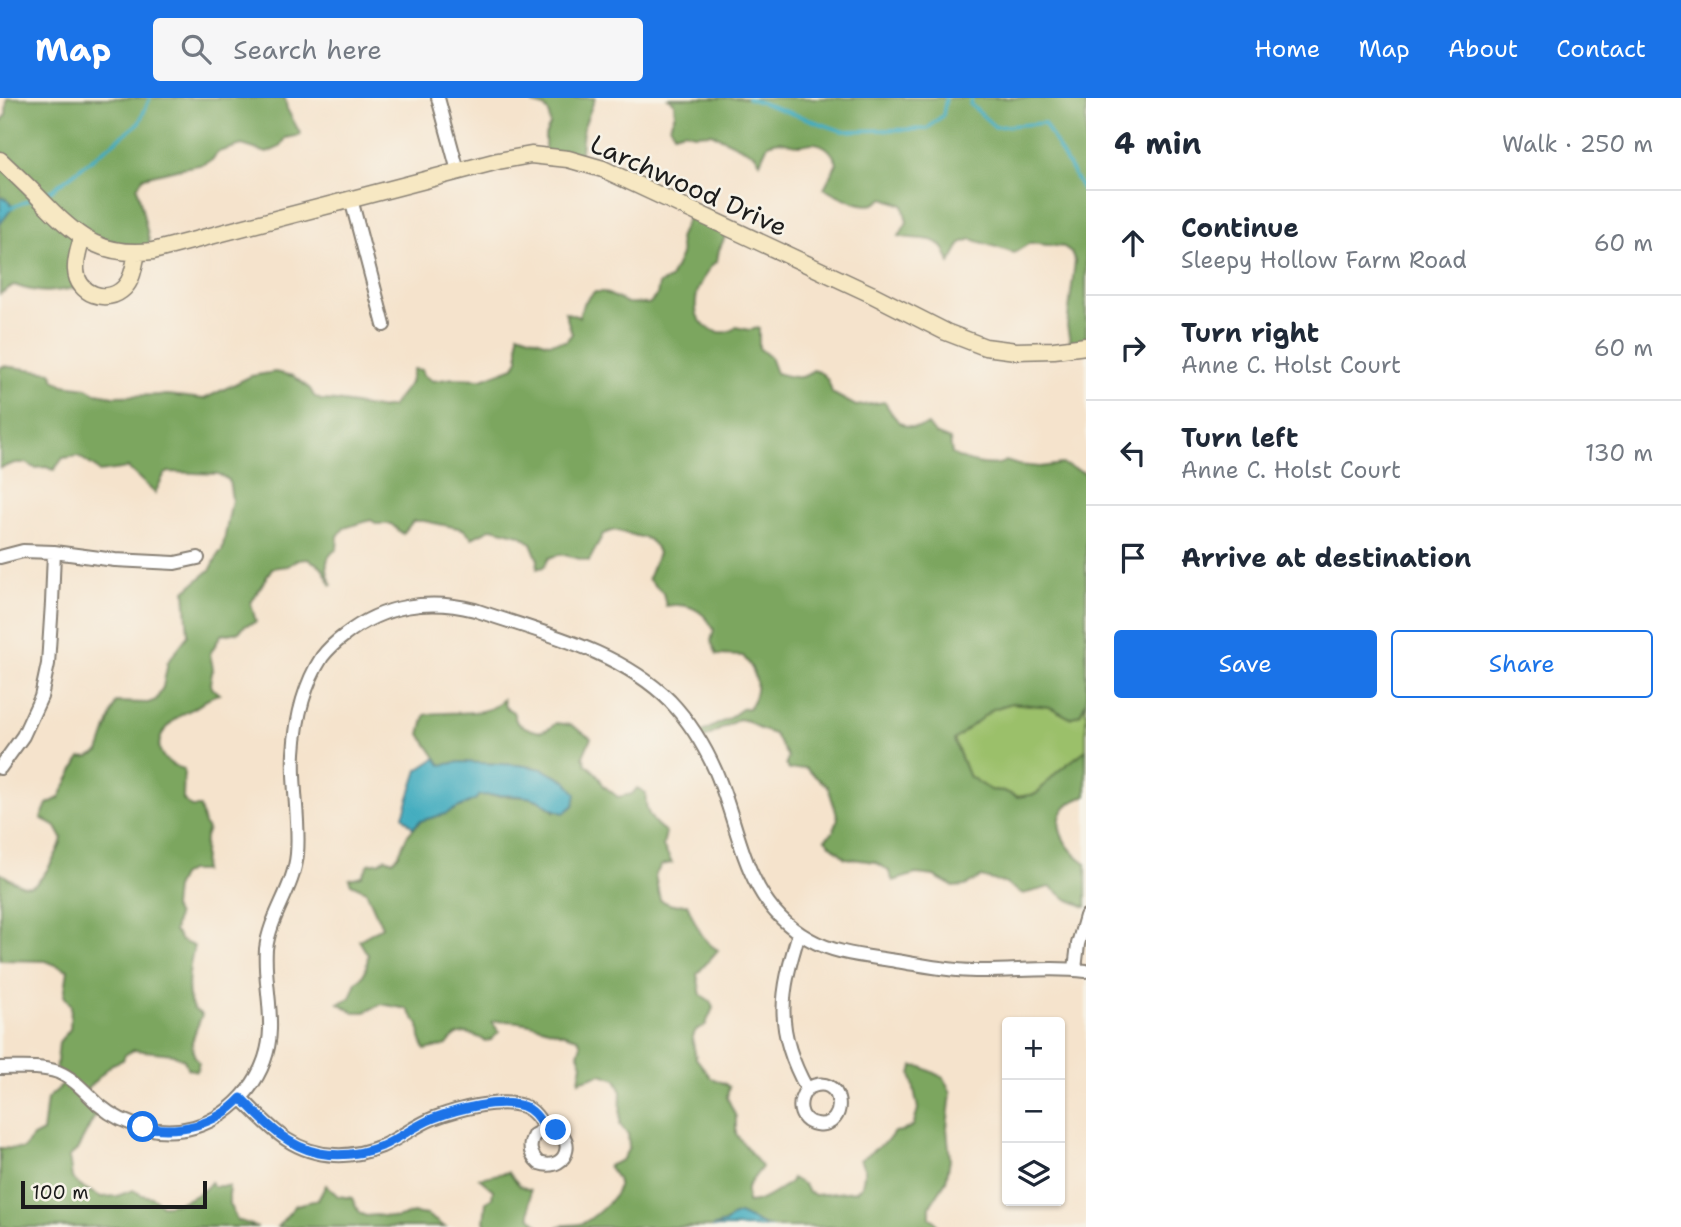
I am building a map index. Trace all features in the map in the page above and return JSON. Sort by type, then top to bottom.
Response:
[{"type":"street","points":[[438,98],[458,171]]},
{"type":"street","name":"Larchwood Drive","points":[[0,160],[66,225],[82,237],[94,244],[137,253],[498,161],[531,155],[568,159],[603,169],[946,332],[985,347],[1016,351],[1086,346]]},
{"type":"street","points":[[351,199],[384,325]]},
{"type":"street","points":[[82,237],[76,270],[78,279],[83,287],[100,296],[119,293],[127,286],[137,253]]},
{"type":"street","points":[[0,557],[23,551],[175,563],[198,558]]},
{"type":"street","points":[[0,768],[23,736],[41,697],[48,664],[54,552]]},
{"type":"street","points":[[0,1068],[47,1069],[59,1073],[87,1092],[112,1114],[127,1122],[159,1130],[176,1130],[208,1121],[223,1114],[241,1098],[257,1077],[268,1046],[270,1029],[266,949],[275,916],[294,873],[297,853],[294,753],[298,717],[305,693],[323,656],[355,626],[394,609],[418,604],[459,606],[475,610],[602,654],[650,683],[688,722],[716,772],[754,882],[773,910],[809,939],[835,950],[949,970],[1080,970],[1078,944],[1086,916]]},
{"type":"street","points":[[799,933],[785,983],[783,1014],[788,1048],[807,1088]]},
{"type":"street","points":[[241,1098],[275,1132],[287,1140],[303,1148],[334,1155],[357,1153],[382,1146],[433,1118],[477,1106],[524,1106],[538,1117],[545,1129]]},
{"type":"green space","points":[[7,98],[285,98],[287,109],[301,135],[286,138],[280,147],[267,153],[242,145],[218,152],[212,160],[204,164],[144,177],[137,187],[152,253],[83,239],[81,287],[48,292],[14,285],[0,294],[0,224],[12,207],[5,198],[0,197],[0,124],[6,115]]},
{"type":"green space","points":[[531,98],[595,98],[583,129],[580,163],[545,160],[545,135],[550,125],[549,113],[544,107],[533,104]]},
{"type":"green space","points":[[668,98],[1086,98],[1086,346],[1071,347],[1067,326],[1075,261],[1071,252],[1064,247],[1030,243],[1014,253],[971,239],[961,243],[950,263],[946,253],[936,242],[899,236],[907,222],[903,205],[884,198],[874,204],[862,204],[824,188],[837,163],[825,147],[817,143],[797,145],[773,142],[768,144],[760,162],[755,154],[711,133],[694,134],[684,131],[674,134],[670,125],[675,114],[674,103]]},
{"type":"green space","points":[[691,211],[729,228],[717,261],[709,268],[696,300],[697,315],[711,330],[724,332],[736,327],[749,330],[759,328],[759,348],[770,357],[776,373],[800,377],[813,370],[826,378],[832,393],[856,406],[885,402],[902,424],[914,428],[928,425],[935,434],[950,440],[952,454],[965,460],[979,464],[1006,461],[1040,467],[1062,464],[1086,473],[1086,702],[1080,714],[1070,718],[1050,707],[1012,703],[993,709],[954,740],[968,775],[990,790],[1004,791],[1017,797],[1036,794],[1057,772],[1086,750],[1086,796],[1064,809],[1060,827],[1068,846],[1086,863],[1086,907],[1067,899],[1050,887],[1023,894],[1004,883],[981,877],[965,886],[954,887],[934,876],[916,874],[893,881],[888,870],[875,862],[845,858],[825,839],[833,832],[838,818],[828,787],[805,768],[789,770],[786,764],[788,757],[774,734],[739,719],[701,740],[696,735],[742,709],[749,708],[755,694],[755,675],[743,656],[717,655],[711,641],[714,630],[700,613],[681,605],[666,606],[663,593],[648,579],[658,553],[648,539],[614,530],[603,534],[589,561],[560,554],[549,558],[544,567],[537,569],[538,560],[531,543],[520,535],[492,528],[472,538],[463,529],[424,521],[413,521],[403,534],[391,524],[377,524],[371,520],[344,528],[338,536],[337,549],[327,561],[332,586],[321,566],[308,559],[272,568],[251,603],[256,622],[244,626],[239,632],[221,635],[210,654],[213,668],[210,683],[219,694],[178,717],[162,736],[159,743],[162,756],[184,769],[183,799],[191,807],[200,807],[208,829],[203,871],[189,871],[181,876],[175,888],[173,908],[177,916],[174,932],[181,941],[194,946],[188,986],[190,1002],[202,1015],[192,1045],[199,1062],[197,1071],[188,1069],[184,1060],[173,1054],[134,1050],[125,1055],[123,1060],[112,1064],[86,1090],[99,1108],[77,1150],[69,1157],[72,1178],[80,1186],[101,1197],[117,1196],[133,1190],[152,1197],[162,1205],[168,1205],[196,1195],[211,1182],[213,1186],[229,1186],[229,1204],[237,1220],[258,1227],[0,1227],[0,1148],[23,1149],[33,1137],[43,1132],[47,1099],[68,1080],[56,1072],[59,1042],[70,1029],[71,1005],[64,996],[68,970],[46,961],[0,960],[0,873],[23,886],[31,886],[40,879],[62,838],[56,827],[41,818],[47,804],[59,798],[80,758],[99,752],[116,702],[148,703],[156,700],[163,687],[167,663],[188,635],[185,591],[211,569],[222,551],[232,500],[229,480],[218,474],[169,472],[164,475],[155,493],[128,468],[99,472],[78,456],[63,458],[54,470],[46,467],[35,468],[26,463],[0,468],[0,368],[3,366],[51,372],[55,380],[64,385],[114,396],[168,395],[204,399],[251,376],[275,372],[293,376],[321,400],[383,409],[391,407],[410,383],[413,369],[422,370],[423,375],[433,381],[454,378],[482,379],[514,367],[518,359],[518,333],[548,343],[566,341],[572,334],[565,312],[579,317],[583,304],[594,292],[604,292],[627,303],[649,304],[657,295],[659,284],[670,279],[681,255],[679,238]]},
{"type":"green space","points":[[503,699],[505,707],[513,712],[517,723],[528,728],[541,731],[556,723],[571,725],[591,738],[583,756],[586,764],[597,774],[604,786],[618,797],[632,794],[637,788],[646,793],[650,816],[666,832],[663,846],[672,863],[662,865],[655,875],[660,900],[672,905],[687,904],[703,936],[718,950],[697,974],[701,995],[710,1001],[713,1008],[705,1026],[696,1030],[692,1038],[696,1058],[712,1079],[729,1087],[727,1097],[736,1117],[736,1134],[762,1167],[747,1187],[747,1203],[770,1196],[792,1178],[815,1195],[856,1191],[862,1186],[865,1170],[860,1160],[888,1140],[894,1132],[913,1126],[918,1109],[911,1074],[913,1066],[922,1067],[944,1078],[951,1093],[947,1128],[950,1160],[946,1181],[930,1206],[930,1218],[938,1227],[772,1227],[739,1214],[712,1227],[557,1227],[584,1222],[609,1202],[617,1191],[618,1183],[608,1166],[622,1160],[629,1148],[628,1134],[620,1125],[621,1090],[616,1079],[601,1074],[579,1081],[582,1064],[578,1054],[581,1044],[578,1038],[525,1023],[503,1021],[492,1022],[499,1032],[491,1040],[485,1041],[464,1033],[455,1036],[447,1045],[425,1050],[419,1025],[407,1009],[381,1004],[365,1012],[353,1012],[339,1003],[350,998],[356,982],[365,970],[368,955],[359,940],[382,927],[366,891],[351,884],[349,879],[362,876],[369,864],[381,862],[385,858],[393,861],[407,836],[420,821],[445,814],[479,795],[527,797],[540,801],[555,812],[566,781],[542,769],[519,765],[461,762],[441,765],[420,734],[425,715],[488,710]]},
{"type":"green space","points":[[1086,702],[1086,750],[1057,772],[1036,794],[1017,797],[1004,791],[990,790],[968,775],[954,739],[993,709],[1012,703],[1050,707],[1070,718],[1080,714]]},
{"type":"green space","points":[[508,1172],[520,1186],[530,1190],[530,1216],[540,1227],[487,1227],[484,1222],[486,1202],[492,1198],[493,1190],[479,1178]]},
{"type":"green space","points":[[326,1185],[338,1196],[352,1198],[359,1213],[366,1216],[396,1218],[413,1213],[427,1215],[445,1227],[277,1227],[296,1205],[318,1200]]},
{"type":"water","points":[[0,197],[5,198],[13,207],[0,224]]},
{"type":"water","points":[[436,758],[441,765],[461,762],[542,769],[566,781],[576,794],[574,805],[564,813],[531,798],[479,795],[445,814],[420,821],[413,828],[403,816],[418,770]]},
{"type":"water","points":[[739,1214],[765,1226],[772,1227],[712,1227]]},
{"type":"waterway","points":[[43,193],[52,190],[139,123],[150,98]]},
{"type":"waterway","points":[[748,98],[842,131],[927,129],[943,115],[946,98]]},
{"type":"waterway","points":[[972,98],[970,104],[995,127],[1044,123],[1086,196]]},
{"type":"waterway","points":[[0,213],[33,198]]},
{"type":"route","points":[[143,1127],[159,1130],[192,1127],[223,1114],[241,1098],[275,1132],[287,1140],[303,1148],[334,1155],[365,1152],[382,1146],[433,1118],[477,1106],[524,1106],[538,1117],[545,1129],[556,1130]]}]
